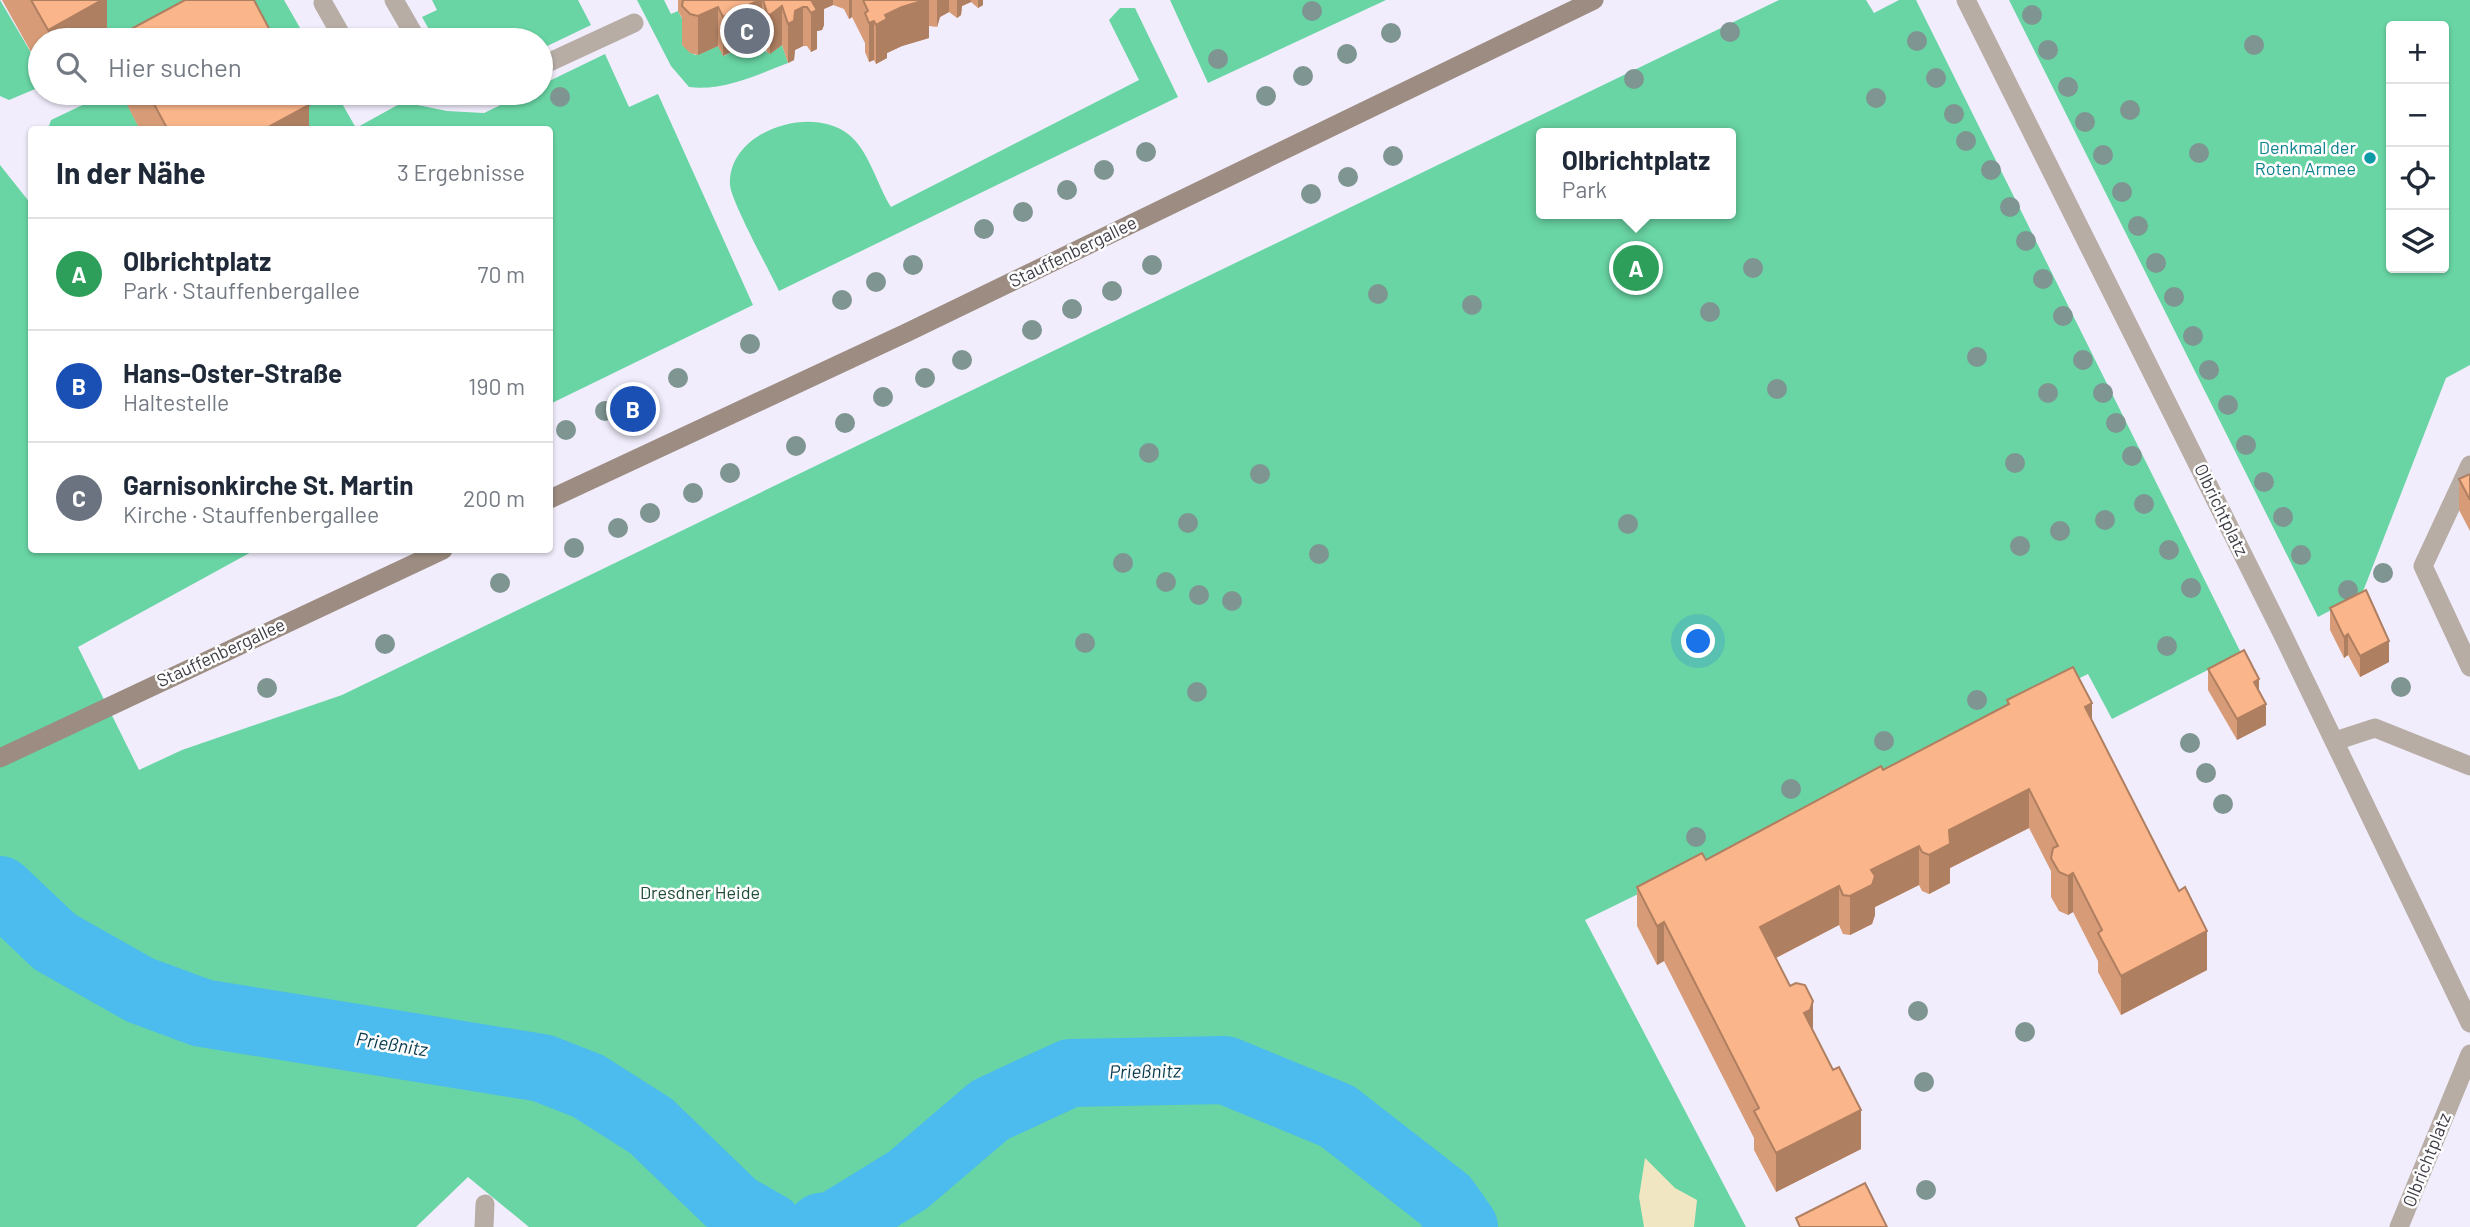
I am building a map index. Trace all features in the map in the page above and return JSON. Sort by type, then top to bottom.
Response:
[{"type":"main road","name":"Stauffenbergallee","points":[[553,498],[894,338],[1594,0]]},
{"type":"main road","name":"Stauffenbergallee","points":[[0,758],[150,685],[436,553]]},
{"type":"street","points":[[394,0],[410,28]]},
{"type":"street","name":"Olbrichtplatz","points":[[1966,0],[2334,741],[2470,1023]]},
{"type":"street","points":[[323,3],[337,28]]},
{"type":"street","points":[[553,60],[634,23]]},
{"type":"street","points":[[2470,466],[2423,566],[2470,667]]},
{"type":"street","points":[[2334,741],[2375,728],[2470,766]]},
{"type":"street","name":"Olbrichtplatz","points":[[2399,1227],[2470,1054]]},
{"type":"street","points":[[484,1227],[485,1204]]},
{"type":"green space","points":[[0,0],[28,48],[28,92],[9,100],[0,96]]},
{"type":"green space","points":[[80,0],[284,0],[300,28],[95,28]]},
{"type":"green space","points":[[432,0],[578,0],[591,25],[553,43],[553,28],[428,28],[422,17],[437,10]]},
{"type":"green space","points":[[637,0],[664,0],[671,14],[678,11],[687,28],[682,45],[695,55],[718,46],[724,56],[762,37],[766,52],[770,53],[782,45],[788,63],[728,84],[689,87],[671,66]]},
{"type":"green space","points":[[1170,0],[1386,0],[1208,83]]},
{"type":"green space","name":"Dresdner Heide","points":[[1779,0],[1866,0],[1874,13],[1899,0],[1916,0],[2241,653],[2112,719],[2088,674],[1585,920],[1746,1227],[529,1227],[468,1177],[416,1227],[0,1227],[0,165],[28,200],[28,553],[250,553],[78,647],[139,770],[182,750],[342,695]]},
{"type":"green space","points":[[2009,0],[2470,0],[2470,365],[2446,378],[2362,594],[2318,617]]},
{"type":"green space","points":[[1120,8],[1135,8],[1178,97],[779,291],[744,221],[730,185],[733,166],[742,150],[756,138],[774,128],[793,123],[832,125],[848,134],[862,149],[891,207],[1139,80],[1109,20]]},
{"type":"green space","points":[[605,54],[629,107],[658,94],[753,305],[553,403],[553,126],[360,126],[398,105],[484,113],[501,105],[553,105],[553,79]]},
{"type":"green space","points":[[83,105],[127,105],[138,126],[49,126],[51,120]]},
{"type":"green space","points":[[282,105],[343,105],[355,126],[293,126]]},
{"type":"sand","points":[[1645,1158],[1675,1188],[1697,1200],[1694,1227],[1644,1227],[1639,1197]]},
{"type":"building","points":[[31,0],[102,0],[52,28],[47,28]]},
{"type":"building","points":[[185,0],[254,0],[269,28],[133,28]]},
{"type":"building","points":[[683,0],[759,0],[723,17],[718,7],[698,16],[690,14],[682,6]]},
{"type":"building","points":[[763,0],[811,0],[817,10],[811,13],[807,7],[803,7],[795,11],[794,21],[788,24],[782,6],[770,15]]},
{"type":"building","points":[[863,0],[925,0],[885,15],[887,19],[876,25],[874,21],[869,23]]},
{"type":"building","points":[[154,105],[309,105],[270,126],[166,126]]},
{"type":"building","points":[[2470,474],[2470,500],[2459,479]]},
{"type":"building","points":[[2366,590],[2389,641],[2360,656],[2348,634],[2344,637],[2330,608]]},
{"type":"building","points":[[2244,650],[2259,679],[2254,682],[2266,704],[2237,719],[2208,669]]},
{"type":"building","points":[[2073,667],[2092,703],[2085,707],[2179,891],[2185,887],[2207,931],[2121,976],[2098,933],[2102,930],[2073,873],[2068,876],[2059,872],[2051,858],[2053,848],[2058,846],[2029,789],[1949,830],[1950,844],[1929,855],[1922,852],[1919,846],[1871,870],[1875,876],[1872,885],[1850,896],[1843,895],[1839,886],[1760,927],[1790,986],[1796,983],[1805,985],[1813,1001],[1810,1010],[1804,1013],[1833,1070],[1839,1067],[1861,1110],[1776,1153],[1754,1111],[1759,1108],[1664,922],[1657,926],[1637,887],[1702,853],[1706,860],[1881,766],[1883,770],[2009,704],[2007,700]]},
{"type":"building","points":[[1865,1183],[1887,1227],[1800,1227],[1796,1218]]},
{"type":"waterway","name":"Prießnitz","points":[[0,890],[55,942],[140,990],[202,1013],[542,1068],[588,1086],[651,1126],[735,1207],[770,1227]]},
{"type":"waterway","name":"Prießnitz","points":[[821,1227],[835,1225],[908,1180],[990,1110],[1070,1073],[1225,1070],[1337,1116],[1445,1200],[1464,1227]]},
{"type":"place","name":"Garnisonkirche St. Martin","points":[[747,31]]},
{"type":"place","name":"Denkmal der Roten Armee","points":[[2370,158]]},
{"type":"place","name":"Olbrichtplatz","points":[[1636,268]]},
{"type":"place","name":"Hans-Oster-Straße","points":[[633,409]]}]
